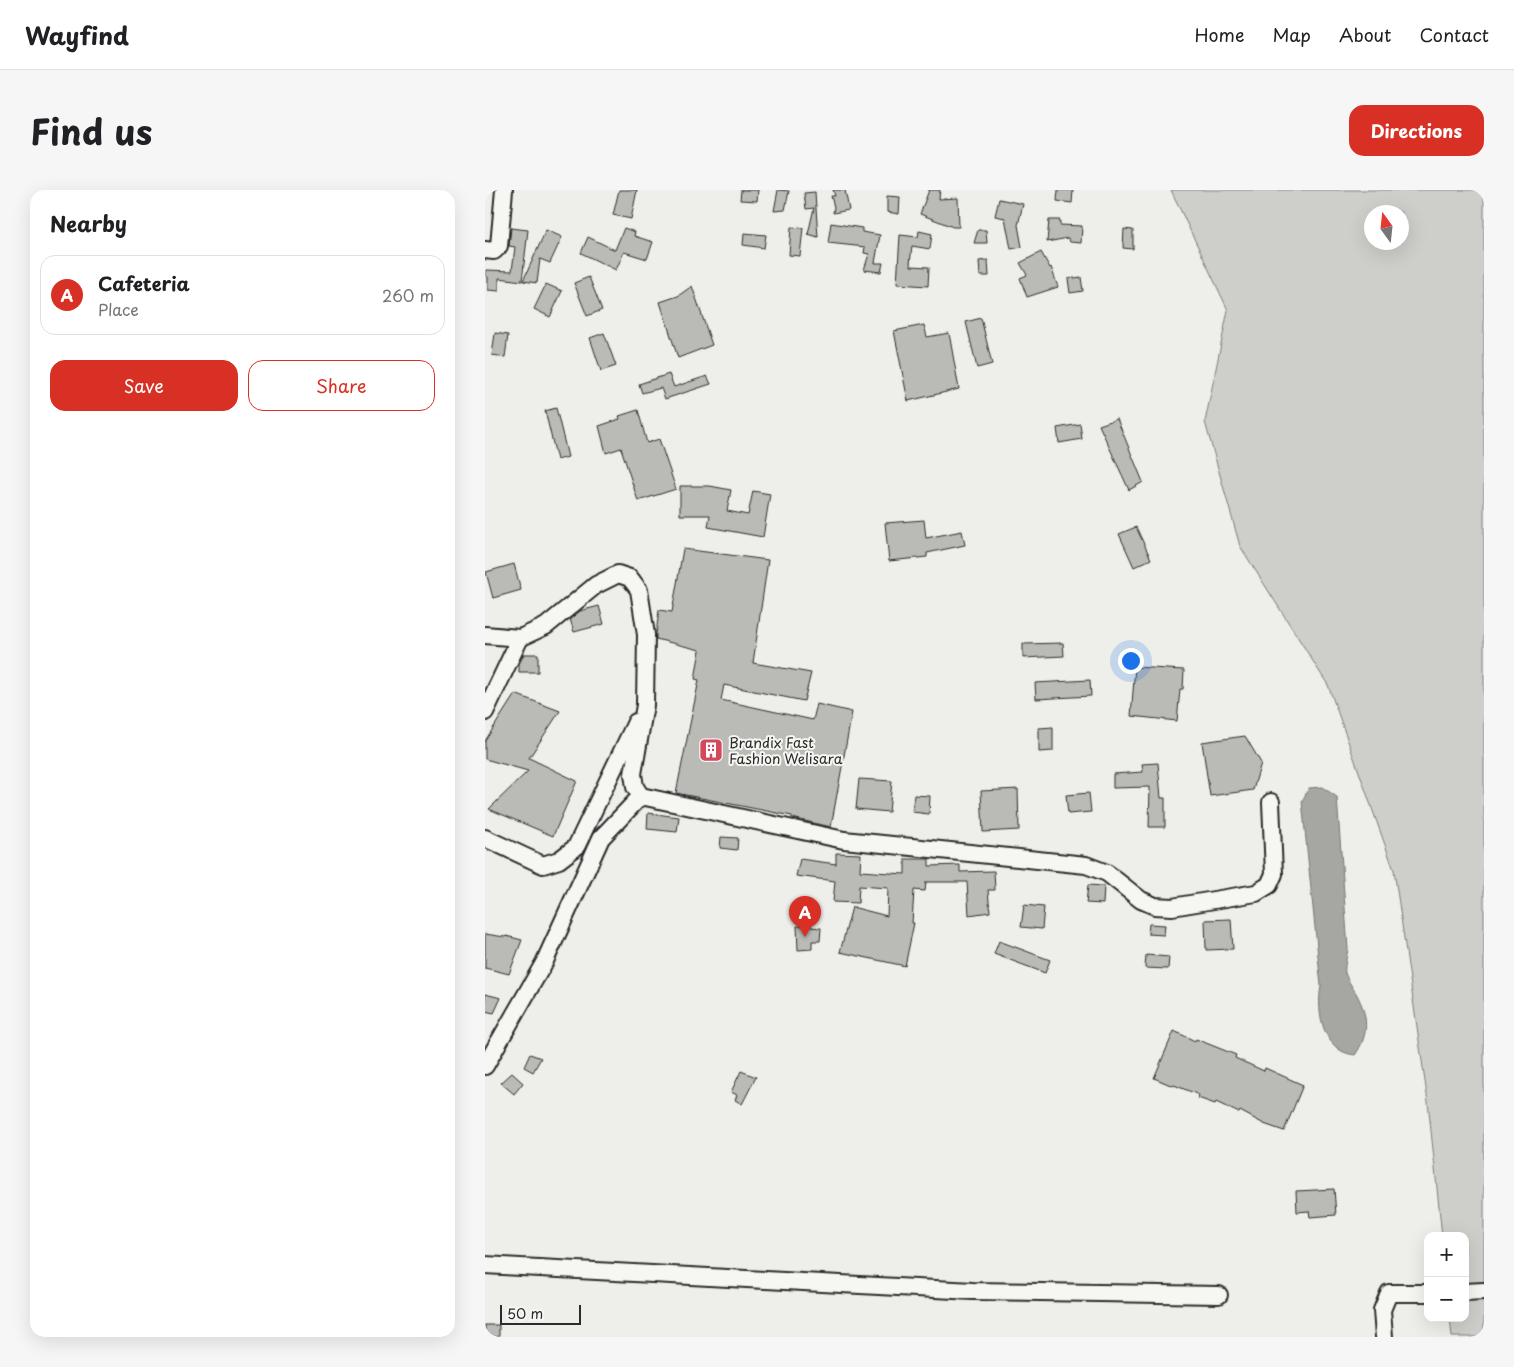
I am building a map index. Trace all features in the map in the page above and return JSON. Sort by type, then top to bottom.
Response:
[{"type":"street","points":[[485,250],[494,251],[499,246],[504,190]]},
{"type":"street","points":[[485,635],[520,638],[546,626],[596,585],[618,574],[630,578],[639,590],[646,635],[645,705],[633,774],[635,787],[641,796],[844,840],[1087,865],[1107,873],[1141,900],[1155,906],[1172,907],[1256,893],[1269,886],[1274,874],[1271,802]]},
{"type":"street","points":[[485,712],[520,638]]},
{"type":"street","points":[[485,838],[543,865],[559,860],[576,847],[645,705]]},
{"type":"street","points":[[485,1066],[544,963],[601,838],[641,796]]},
{"type":"street","points":[[485,1265],[973,1291],[1219,1295]]},
{"type":"street","points":[[1384,1337],[1382,1310],[1389,1293],[1424,1292]]},
{"type":"street","points":[[1469,1292],[1484,1292]]},
{"type":"shaded area","points":[[1171,190],[1480,190],[1484,194],[1484,1337],[1452,1337],[1450,1322],[1469,1322],[1469,1232],[1442,1232],[1428,1102],[1394,870],[1328,685],[1240,546],[1205,422],[1228,310]]},
{"type":"shaded area","points":[[1322,787],[1337,797],[1348,949],[1345,973],[1360,1001],[1366,1024],[1363,1040],[1355,1055],[1335,1047],[1324,1029],[1321,1018],[1321,986],[1302,801],[1309,788]]},
{"type":"building","points":[[619,190],[637,190],[631,219],[613,215]]},
{"type":"building","points":[[741,190],[758,190],[757,201],[740,200]]},
{"type":"building","points":[[778,190],[789,191],[785,210],[774,211]]},
{"type":"building","points":[[833,190],[845,190],[849,210],[833,213],[834,207],[831,196],[835,196]]},
{"type":"building","points":[[929,190],[940,190],[939,199],[958,198],[959,227],[953,227],[920,214]]},
{"type":"building","points":[[1058,190],[1073,190],[1072,203],[1057,201]]},
{"type":"building","points":[[815,192],[818,237],[808,234],[814,208],[806,209],[804,193]]},
{"type":"building","points":[[887,196],[900,197],[899,214],[887,212]]},
{"type":"building","points":[[999,199],[1023,204],[1018,225],[1022,247],[1011,249],[1005,218],[995,216]]},
{"type":"building","points":[[1049,220],[1060,220],[1060,225],[1082,226],[1081,243],[1070,242],[1068,238],[1047,242]]},
{"type":"building","points":[[831,223],[862,228],[862,232],[880,235],[875,263],[883,263],[881,272],[864,270],[869,254],[864,253],[865,247],[828,243]]},
{"type":"building","points":[[791,227],[803,228],[800,256],[789,255]]},
{"type":"building","points":[[511,228],[528,230],[522,281],[499,278],[499,291],[488,290],[486,270],[512,271],[515,247],[509,246]]},
{"type":"building","points":[[624,228],[635,232],[634,236],[653,242],[647,259],[624,252],[616,270],[581,253],[588,237],[615,250]]},
{"type":"building","points":[[1124,229],[1133,230],[1133,249],[1123,248]]},
{"type":"building","points":[[546,230],[562,237],[550,263],[540,259],[537,283],[523,281]]},
{"type":"building","points":[[978,230],[986,230],[987,243],[974,243]]},
{"type":"building","points":[[919,231],[932,234],[930,249],[912,246],[910,264],[911,266],[929,267],[928,286],[897,284],[900,235],[918,237]]},
{"type":"building","points":[[744,233],[766,235],[764,248],[743,245]]},
{"type":"building","points":[[1041,252],[1051,267],[1058,287],[1027,297],[1020,278],[1027,275],[1020,263]]},
{"type":"building","points":[[988,260],[989,276],[980,276],[979,261]]},
{"type":"building","points":[[589,277],[602,310],[587,316],[574,283]]},
{"type":"building","points":[[1081,277],[1083,291],[1070,293],[1068,279]]},
{"type":"building","points":[[546,284],[562,291],[550,317],[534,309]]},
{"type":"building","points":[[692,286],[712,345],[678,358],[660,302],[678,296]]},
{"type":"building","points":[[981,318],[992,364],[977,368],[966,322]]},
{"type":"building","points":[[924,325],[927,337],[949,333],[959,389],[908,401],[894,331]]},
{"type":"building","points":[[495,333],[508,335],[505,357],[492,355]]},
{"type":"building","points":[[604,333],[616,366],[601,371],[590,338]]},
{"type":"building","points":[[669,374],[674,387],[707,376],[711,384],[665,399],[661,388],[642,393],[639,384]]},
{"type":"building","points":[[556,408],[568,457],[557,460],[545,411]]},
{"type":"building","points":[[638,410],[647,443],[659,439],[676,489],[638,501],[621,448],[606,453],[599,426],[620,419],[619,416]]},
{"type":"building","points":[[1117,419],[1143,482],[1129,490],[1099,425]]},
{"type":"building","points":[[1080,424],[1082,439],[1059,443],[1057,428]]},
{"type":"building","points":[[680,486],[710,486],[731,490],[727,511],[748,515],[753,491],[770,494],[763,537],[708,527],[710,515],[680,515]]},
{"type":"building","points":[[924,520],[926,538],[962,531],[965,545],[927,553],[927,557],[889,561],[885,523]]},
{"type":"building","points":[[1136,527],[1151,559],[1134,567],[1119,534]]},
{"type":"building","points":[[683,549],[768,560],[753,663],[811,673],[804,701],[724,685],[721,700],[813,720],[817,704],[852,712],[831,827],[792,818],[792,816],[676,793],[699,680],[695,679],[700,650],[656,639],[656,634],[659,610],[672,612]]},
{"type":"building","points":[[514,564],[521,590],[493,598],[486,572]]},
{"type":"building","points":[[599,606],[604,624],[574,632],[570,619],[580,611]]},
{"type":"building","points":[[1063,643],[1064,656],[1023,658],[1023,644]]},
{"type":"building","points":[[524,654],[538,654],[538,672],[519,672],[519,664]]},
{"type":"building","points":[[1135,667],[1184,670],[1183,689],[1180,689],[1177,721],[1131,716]]},
{"type":"building","points":[[1090,680],[1091,696],[1036,699],[1035,683]]},
{"type":"building","points":[[515,694],[560,711],[529,758],[577,781],[553,836],[489,809],[528,771],[485,759],[485,741]]},
{"type":"building","points":[[1053,727],[1053,751],[1039,752],[1039,728]]},
{"type":"building","points":[[1245,736],[1261,763],[1253,790],[1210,796],[1202,742]]},
{"type":"building","points":[[1158,763],[1161,798],[1165,798],[1165,827],[1149,827],[1150,787],[1113,788],[1113,774],[1143,772],[1142,764]]},
{"type":"building","points":[[859,779],[892,781],[889,812],[856,809]]},
{"type":"building","points":[[1018,789],[1019,830],[983,832],[981,791]]},
{"type":"building","points":[[1089,793],[1091,812],[1068,814],[1066,795]]},
{"type":"building","points":[[914,795],[930,796],[929,814],[912,812]]},
{"type":"building","points":[[648,813],[679,817],[677,832],[647,829]]},
{"type":"building","points":[[721,837],[738,838],[737,850],[720,848]]},
{"type":"building","points":[[836,853],[861,854],[860,871],[905,874],[905,859],[929,859],[929,866],[960,865],[960,872],[994,871],[995,890],[988,890],[990,912],[969,915],[967,882],[926,882],[925,891],[914,890],[912,923],[914,923],[905,966],[840,952],[852,907],[887,916],[888,888],[859,886],[858,903],[833,902],[835,881],[796,876],[800,859],[836,864]]},
{"type":"building","points":[[1088,885],[1104,886],[1103,904],[1086,903]]},
{"type":"building","points":[[1024,905],[1044,907],[1042,929],[1021,927]]},
{"type":"building","points":[[1231,919],[1233,949],[1206,950],[1205,920]]},
{"type":"building","points":[[1149,924],[1165,925],[1164,935],[1148,934]]},
{"type":"building","points":[[811,925],[811,927],[821,928],[820,941],[812,941],[812,949],[798,950],[797,926]]},
{"type":"building","points":[[485,934],[522,940],[509,974],[485,968]]},
{"type":"building","points":[[999,941],[1050,960],[1045,973],[994,954]]},
{"type":"building","points":[[1146,955],[1169,957],[1168,969],[1145,968]]},
{"type":"building","points":[[485,994],[501,998],[494,1013],[485,1011]]},
{"type":"building","points":[[1174,1031],[1195,1041],[1196,1039],[1236,1055],[1235,1058],[1264,1071],[1265,1068],[1303,1085],[1284,1131],[1264,1124],[1240,1111],[1239,1113],[1216,1102],[1215,1104],[1198,1098],[1199,1095],[1154,1078]]},
{"type":"building","points":[[530,1054],[541,1058],[533,1072],[524,1067]]},
{"type":"building","points":[[741,1071],[756,1077],[742,1104],[735,1100],[737,1095],[731,1092]]},
{"type":"building","points":[[512,1073],[523,1083],[514,1094],[501,1083]]},
{"type":"building","points":[[1334,1189],[1336,1215],[1310,1217],[1309,1211],[1297,1212],[1296,1191]]},
{"type":"building","points":[[485,1325],[499,1325],[499,1337],[485,1337]]},
{"type":"place","name":"Brandix Fast Fashion Welisara","points":[[711,750]]},
{"type":"place","name":"Cafeteria","points":[[805,937]]}]
